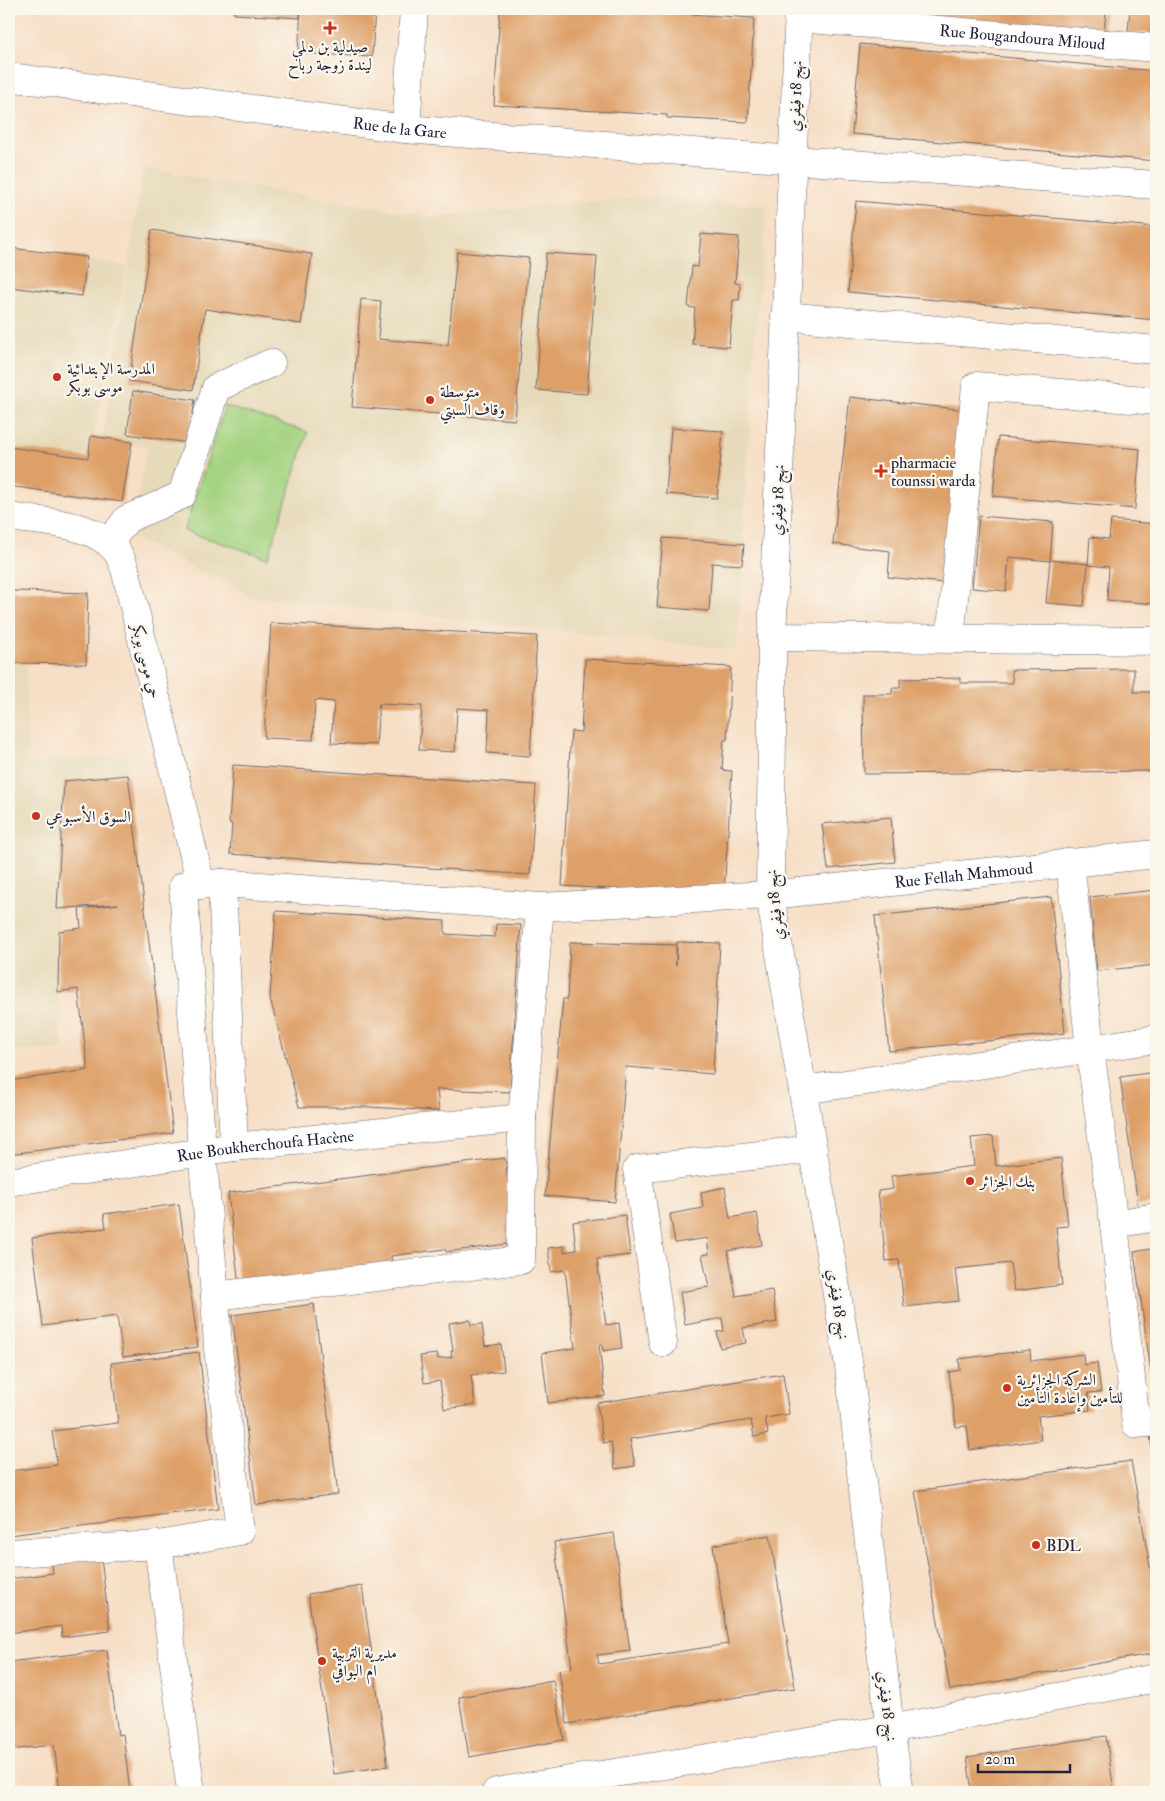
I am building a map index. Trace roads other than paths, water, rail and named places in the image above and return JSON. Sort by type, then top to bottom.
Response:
[{"type":"street","points":[[406,128],[414,9]]},
{"type":"street","name":"Rue Bougandoura Miloud","points":[[798,13],[1156,48]]},
{"type":"street","name":"نهج 18 فيفري","points":[[798,13],[772,637],[770,895],[849,1366],[890,1729],[900,1792]]},
{"type":"street","name":"Rue de la Gare","points":[[9,77],[406,128],[793,160],[1156,185]]},
{"type":"street","points":[[785,316],[1156,350]]},
{"type":"street","points":[[109,543],[127,519],[182,495],[216,388],[271,363]]},
{"type":"street","points":[[950,638],[976,386],[1156,401]]},
{"type":"street","name":"حي موسى بوبكر","points":[[9,517],[76,527],[93,532],[109,543],[118,553],[125,569],[202,885]]},
{"type":"street","points":[[772,637],[1156,641]]},
{"type":"street","name":"Rue Fellah Mahmoud","points":[[202,885],[540,907],[770,895],[1156,854]]},
{"type":"street","points":[[1070,862],[1090,1049],[1114,1224],[1136,1424],[1156,1422]]},
{"type":"street","points":[[202,885],[234,1146]]},
{"type":"street","points":[[9,1553],[158,1545],[240,1531],[218,1349],[202,1151],[202,885]]},
{"type":"street","points":[[215,1296],[521,1260],[522,1118],[540,907]]},
{"type":"street","points":[[803,1090],[1156,1039]]},
{"type":"street","name":"Rue Boukherchoufa Hacène","points":[[9,1182],[234,1146],[522,1118]]},
{"type":"street","points":[[663,1343],[637,1169],[813,1149]]},
{"type":"street","points":[[1114,1224],[1156,1217]]},
{"type":"street","points":[[158,1545],[191,1792]]},
{"type":"street","points":[[496,1792],[890,1729],[1156,1678]]},
{"type":"place","name":"صيدلية بن دلمي ليندة زوجة رباح","points":[[330,28]]},
{"type":"place","name":"المدرسة الإبتدائية موسى بوبكر","points":[[57,377]]},
{"type":"place","name":"متوسطة وقاف السبتي","points":[[430,400]]},
{"type":"place","name":"pharmacie tounssi warda","points":[[881,471]]},
{"type":"place","name":"السوق الأسبوعي","points":[[36,816]]},
{"type":"place","name":"بنك الجزائر","points":[[970,1181]]},
{"type":"place","name":"الشركة الجزائرية للتأمين وإعادة التأمين","points":[[1007,1388]]},
{"type":"place","name":"BDL","points":[[1036,1545]]},
{"type":"place","name":"مديرية التربية ام البواقي","points":[[322,1661]]}]
